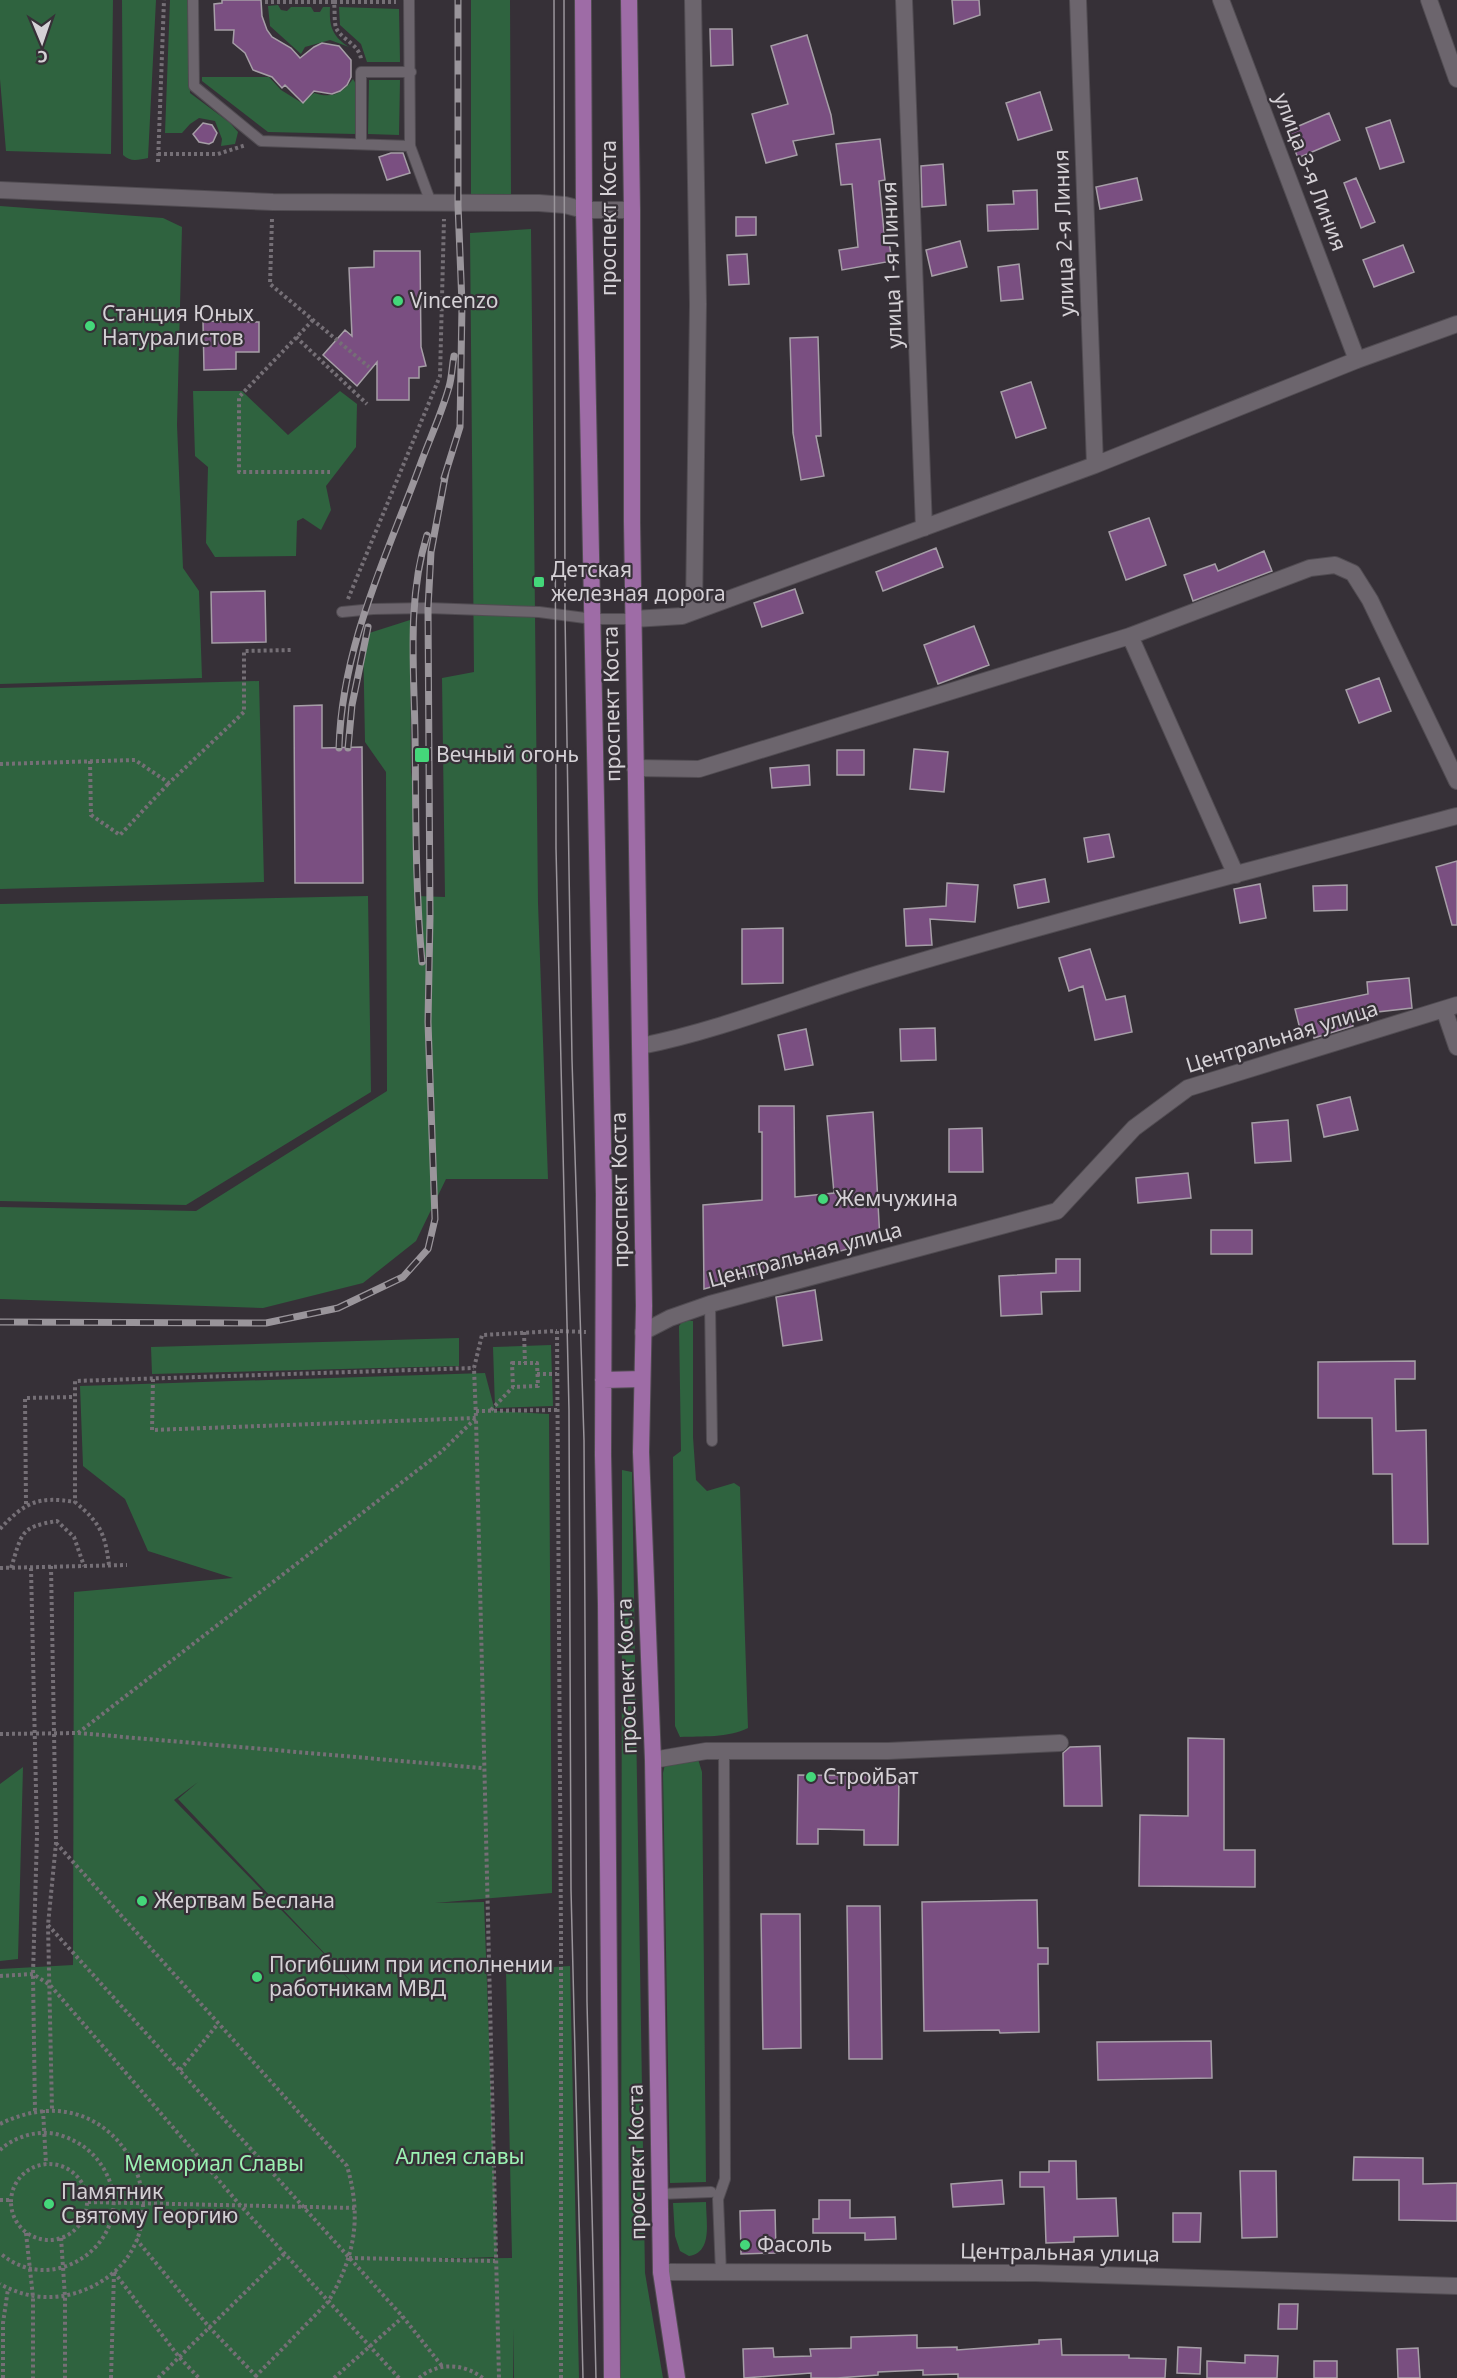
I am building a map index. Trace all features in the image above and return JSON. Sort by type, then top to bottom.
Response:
[{"type":"main road","name":"проспект Коста","points":[[583,0],[584,210],[604,1183],[603,1380],[612,2378]]},
{"type":"main road","name":"проспект Коста","points":[[629,0],[635,768],[641,1046],[643,1332],[641,1452],[653,1760],[661,2272],[677,2378]]},
{"type":"main road","points":[[603,1380],[642,1379]]},
{"type":"street","points":[[693,0],[698,304],[694,611]]},
{"type":"street","name":"улица 1-я Линия","points":[[904,0],[924,528]]},
{"type":"street","name":"улица 2-я Линия","points":[[1078,0],[1095,465]]},
{"type":"street","name":"улица 3-я Линия","points":[[1221,0],[1357,360]]},
{"type":"street","points":[[1429,0],[1457,79]]},
{"type":"street","points":[[0,190],[273,202],[539,203],[565,205],[584,210],[632,210]]},
{"type":"street","points":[[634,619],[682,616],[1095,465],[1357,360],[1457,324]]},
{"type":"street","points":[[635,768],[699,769],[1130,636],[1310,568],[1335,565],[1353,573],[1370,600],[1457,781]]},
{"type":"street","points":[[1130,636],[1236,875]]},
{"type":"street","points":[[641,1046],[688,1036],[886,971],[1457,816]]},
{"type":"street","points":[[1451,1007],[1457,1047]]},
{"type":"street","name":"Центральная улица","points":[[643,1332],[670,1318],[710,1304],[1057,1211],[1134,1128],[1188,1088],[1451,1007]]},
{"type":"street","points":[[653,1760],[706,1751],[888,1751],[1060,1743]]},
{"type":"street","name":"Центральная улица","points":[[661,2272],[1035,2273],[1457,2286]]},
{"type":"lane","points":[[193,0],[194,86],[261,141],[410,146]]},
{"type":"lane","points":[[409,1],[410,146],[437,203]]},
{"type":"lane","points":[[361,144],[362,72],[411,72]]},
{"type":"lane","points":[[342,612],[428,608],[539,612],[593,619],[634,619]]},
{"type":"lane","points":[[710,1304],[712,1441]]},
{"type":"lane","points":[[721,2273],[718,2199],[725,2179],[724,1751]]},
{"type":"lane","points":[[660,2194],[711,2192]]},
{"type":"path","points":[[158,162],[164,0]]},
{"type":"path","points":[[327,0],[334,2],[340,0]]},
{"type":"path","points":[[265,2],[409,1]]},
{"type":"path","points":[[334,2],[336,28],[361,55],[362,72]]},
{"type":"path","points":[[158,154],[218,154],[261,141]]},
{"type":"path","points":[[273,202],[270,284],[369,367]]},
{"type":"path","points":[[342,612],[440,376],[437,203]]},
{"type":"path","points":[[313,320],[239,397],[239,472],[330,472]]},
{"type":"path","points":[[296,337],[367,404]]},
{"type":"path","points":[[90,761],[91,814],[120,835],[244,712],[244,651],[292,650]]},
{"type":"path","points":[[0,764],[135,760],[170,783]]},
{"type":"path","points":[[557,1331],[561,2378]]},
{"type":"path","points":[[499,2378],[482,1768],[474,1368],[482,1335],[557,1331],[603,1332]]},
{"type":"path","points":[[524,1332],[525,1363]]},
{"type":"path","points":[[490,1411],[513,1387],[538,1386],[537,1362],[512,1363],[513,1387]]},
{"type":"path","points":[[75,1502],[75,1381],[474,1368]]},
{"type":"path","points":[[537,1374],[557,1374]]},
{"type":"path","points":[[153,1378],[152,1430],[476,1418]]},
{"type":"path","points":[[26,1504],[25,1398],[75,1397]]},
{"type":"path","points":[[476,1411],[558,1410]]},
{"type":"path","points":[[78,1733],[441,1452],[476,1418]]},
{"type":"path","points":[[0,1529],[26,1504],[53,1498],[75,1502],[95,1518],[107,1543],[109,1565]]},
{"type":"path","points":[[11,1568],[21,1536],[34,1524],[57,1521],[74,1537],[84,1566]]},
{"type":"path","points":[[0,1568],[127,1565]]},
{"type":"path","points":[[51,1566],[56,1843],[48,1925],[52,2110]]},
{"type":"path","points":[[31,1568],[37,1836],[33,1974],[35,2111]]},
{"type":"path","points":[[0,1734],[78,1733],[482,1768]]},
{"type":"path","points":[[56,1843],[217,2025],[347,2166],[354,2191],[356,2217],[350,2258],[328,2302],[256,2377],[210,2328],[136,2239]]},
{"type":"path","points":[[48,1925],[403,2317],[442,2366]]},
{"type":"path","points":[[0,1976],[33,1974],[50,1985],[240,2205],[399,2378]]},
{"type":"path","points":[[180,2070],[217,2025]]},
{"type":"path","points":[[43,2110],[46,2164]]},
{"type":"path","points":[[0,2124],[22,2114],[43,2110],[81,2115],[104,2128],[119,2141],[132,2159],[140,2181],[144,2204],[136,2239],[129,2253],[114,2272],[93,2287],[65,2297],[33,2297],[0,2284]]},
{"type":"path","points":[[0,2150],[19,2138],[45,2134],[57,2134],[78,2141],[97,2157],[111,2182],[114,2203],[106,2234],[90,2254],[62,2269],[30,2269],[0,2253]]},
{"type":"path","points":[[46,2164],[58,2165],[74,2173],[83,2185],[88,2202],[80,2225],[61,2238],[47,2240],[26,2233],[16,2223],[11,2200],[15,2184],[24,2173],[46,2164]]},
{"type":"path","points":[[0,2200],[11,2200]]},
{"type":"path","points":[[88,2202],[355,2208]]},
{"type":"path","points":[[26,2233],[33,2297],[33,2378]]},
{"type":"path","points":[[61,2238],[65,2297],[65,2378]]},
{"type":"path","points":[[158,2378],[284,2254]]},
{"type":"path","points":[[350,2258],[495,2261]]},
{"type":"path","points":[[114,2272],[179,2357],[199,2378]]},
{"type":"path","points":[[111,2378],[114,2272]]},
{"type":"path","points":[[3,2378],[2,2322],[8,2289]]},
{"type":"path","points":[[334,2378],[403,2317]]},
{"type":"path","points":[[419,2378],[426,2372],[442,2366],[464,2367],[483,2378]]},
{"type":"green space","points":[[0,0],[113,0],[111,154],[6,151],[0,79]]},
{"type":"green space","points":[[122,0],[156,0],[148,158],[138,160],[128,159],[123,155]]},
{"type":"green space","points":[[170,0],[189,0],[190,93],[230,123],[238,132],[235,144],[221,146],[222,139],[215,121],[199,118],[182,133],[165,133]]},
{"type":"green space","points":[[471,0],[510,0],[511,195],[471,196]]},
{"type":"green space","points":[[278,5],[281,10],[287,11],[291,7],[311,7],[314,12],[320,12],[323,7],[330,7],[330,20],[335,35],[349,47],[330,40],[305,47],[301,54],[270,26],[268,6]]},
{"type":"green space","points":[[339,7],[399,9],[400,62],[367,62],[361,44],[340,25]]},
{"type":"green space","points":[[202,77],[269,77],[281,90],[302,103],[314,93],[336,94],[353,79],[356,84],[355,134],[268,132],[202,81]]},
{"type":"green space","points":[[369,80],[400,80],[399,135],[368,134]]},
{"type":"green space","name":"Станция Юных Натуралистов","points":[[0,206],[163,218],[182,227],[177,425],[183,568],[199,591],[202,678],[0,684]]},
{"type":"green space","points":[[531,229],[538,903],[548,1179],[446,1179],[416,1241],[363,1283],[263,1308],[0,1299],[0,1207],[196,1211],[387,1091],[386,772],[365,742],[363,635],[410,620],[411,772],[417,817],[416,896],[445,897],[442,678],[474,672],[470,233]]},
{"type":"green space","points":[[193,391],[242,391],[288,435],[340,391],[357,404],[356,447],[326,486],[331,510],[321,530],[303,518],[297,521],[296,556],[215,557],[206,543],[208,467],[195,456]]},
{"type":"green space","points":[[259,681],[264,882],[0,889],[0,688]]},
{"type":"green space","points":[[368,896],[371,1092],[186,1205],[0,1201],[0,904]]},
{"type":"green space","points":[[684,1320],[693,1321],[693,1437],[696,1480],[707,1491],[734,1483],[740,1487],[748,1728],[723,1735],[680,1737],[675,1726],[673,1457],[681,1451],[679,1326]]},
{"type":"green space","points":[[459,1338],[459,1366],[152,1374],[151,1347]]},
{"type":"green space","points":[[551,1345],[553,1406],[495,1408],[493,1347]]},
{"type":"green space","points":[[485,1373],[495,1411],[549,1414],[552,1893],[435,1903],[484,1902],[497,2257],[432,2259],[512,2258],[506,1970],[570,1966],[579,2378],[514,2378],[513,2329],[513,2378],[0,2378],[0,1969],[73,1965],[74,1592],[233,1578],[148,1551],[125,1499],[83,1466],[80,1386]],"holes":[[[198,1782],[178,1799],[368,1999],[174,1800]]]},
{"type":"green space","points":[[622,1470],[632,1472],[645,2273],[663,2378],[621,2378]]},
{"type":"green space","points":[[698,1759],[702,1772],[706,2182],[670,2183],[663,1773],[665,1764]]},
{"type":"green space","points":[[23,1767],[18,1959],[0,1961],[0,1784]]},
{"type":"green space","points":[[706,2202],[707,2235],[705,2242],[702,2249],[689,2256],[680,2251],[675,2236],[673,2203]]},
{"type":"building","points":[[222,0],[261,0],[262,16],[267,30],[272,37],[291,48],[300,58],[322,43],[339,46],[351,60],[351,77],[347,85],[332,94],[314,91],[303,103],[285,85],[282,88],[272,77],[253,70],[245,53],[233,43],[234,30],[215,30],[214,4],[222,3]]},
{"type":"building","points":[[952,0],[979,0],[980,15],[954,24]]},
{"type":"building","points":[[710,29],[732,29],[733,65],[711,66]]},
{"type":"building","points":[[807,35],[831,115],[834,134],[793,141],[797,155],[766,163],[752,114],[788,104],[771,46]]},
{"type":"building","points":[[1040,92],[1052,130],[1018,140],[1006,103]]},
{"type":"building","points":[[1329,113],[1340,140],[1298,158],[1287,131]]},
{"type":"building","points":[[1390,120],[1404,162],[1380,169],[1366,128]]},
{"type":"building","points":[[203,123],[212,125],[217,133],[213,142],[209,144],[199,142],[193,134]]},
{"type":"building","points":[[880,139],[885,180],[879,181],[885,242],[889,242],[892,261],[842,270],[839,250],[858,247],[852,184],[841,185],[836,144]]},
{"type":"building","points":[[391,153],[403,153],[410,173],[387,180],[379,157]]},
{"type":"building","points":[[943,164],[946,205],[922,207],[921,166]]},
{"type":"building","points":[[1137,178],[1142,200],[1100,209],[1096,187]]},
{"type":"building","points":[[1356,178],[1375,222],[1361,228],[1344,183]]},
{"type":"building","points":[[1037,190],[1038,229],[988,231],[987,205],[1014,204],[1013,191]]},
{"type":"building","points":[[736,217],[756,217],[756,235],[736,236]]},
{"type":"building","points":[[960,241],[967,267],[932,276],[926,250]]},
{"type":"building","points":[[1403,245],[1414,272],[1374,287],[1363,260]]},
{"type":"building","points":[[374,251],[420,251],[421,347],[426,366],[419,367],[419,378],[409,378],[409,400],[377,400],[377,362],[357,386],[323,355],[345,330],[352,336],[349,268],[374,267]]},
{"type":"building","points":[[747,254],[749,284],[729,285],[727,255]]},
{"type":"building","points":[[1019,264],[1023,299],[1001,301],[998,267]]},
{"type":"building","points":[[203,321],[259,322],[259,352],[236,352],[236,369],[204,370]]},
{"type":"building","points":[[818,337],[821,436],[816,436],[824,476],[801,480],[793,433],[790,338]]},
{"type":"building","points":[[1031,382],[1046,428],[1016,438],[1001,392]]},
{"type":"building","points":[[1149,518],[1166,565],[1126,580],[1109,532]]},
{"type":"building","points":[[936,548],[943,567],[883,591],[876,572]]},
{"type":"building","points":[[1264,551],[1272,571],[1193,601],[1184,575],[1215,564],[1218,571]]},
{"type":"building","points":[[795,589],[803,613],[762,627],[754,603]]},
{"type":"building","points":[[265,591],[266,642],[212,643],[211,592]]},
{"type":"building","points":[[974,626],[989,665],[938,684],[924,645]]},
{"type":"building","points":[[1379,678],[1391,711],[1359,723],[1346,690]]},
{"type":"building","points":[[322,705],[322,748],[362,747],[363,883],[295,883],[294,706]]},
{"type":"building","points":[[914,749],[948,752],[944,792],[910,789]]},
{"type":"building","points":[[837,750],[864,750],[864,775],[837,775]]},
{"type":"building","points":[[809,765],[810,785],[772,788],[770,768]]},
{"type":"building","points":[[1109,834],[1114,857],[1088,862],[1084,838]]},
{"type":"building","points":[[1457,861],[1457,925],[1452,925],[1436,867]]},
{"type":"building","points":[[1045,879],[1049,902],[1018,908],[1014,885]]},
{"type":"building","points":[[947,883],[978,885],[975,922],[930,919],[932,945],[906,946],[904,909],[946,906]]},
{"type":"building","points":[[1260,884],[1266,918],[1240,923],[1234,889]]},
{"type":"building","points":[[1347,885],[1347,910],[1314,911],[1313,886]]},
{"type":"building","points":[[783,928],[783,983],[742,984],[742,929]]},
{"type":"building","points":[[1090,949],[1106,1000],[1125,996],[1132,1032],[1095,1040],[1083,986],[1069,991],[1059,958]]},
{"type":"building","points":[[1409,978],[1412,1008],[1351,1015],[1353,1026],[1314,1038],[1313,1032],[1301,1033],[1295,1009],[1368,994],[1367,982]]},
{"type":"building","points":[[935,1028],[936,1060],[901,1061],[900,1029]]},
{"type":"building","points":[[806,1029],[813,1065],[785,1070],[778,1035]]},
{"type":"building","points":[[1350,1097],[1358,1130],[1324,1137],[1317,1105]]},
{"type":"building","name":"Жемчужина","points":[[759,1106],[794,1106],[795,1197],[834,1193],[827,1116],[873,1112],[880,1240],[704,1289],[703,1205],[762,1200],[762,1132],[759,1132]]},
{"type":"building","points":[[1288,1120],[1291,1161],[1255,1163],[1252,1123]]},
{"type":"building","points":[[982,1128],[983,1172],[949,1172],[949,1129]]},
{"type":"building","points":[[1188,1173],[1191,1198],[1138,1203],[1136,1178]]},
{"type":"building","points":[[1211,1230],[1252,1230],[1252,1254],[1211,1254]]},
{"type":"building","points":[[1056,1259],[1080,1259],[1080,1291],[1041,1292],[1042,1314],[1001,1316],[999,1276],[1056,1273]]},
{"type":"building","points":[[815,1290],[822,1340],[783,1346],[776,1297]]},
{"type":"building","points":[[1415,1361],[1415,1379],[1395,1379],[1396,1431],[1426,1430],[1428,1544],[1393,1544],[1392,1474],[1373,1474],[1372,1418],[1318,1418],[1318,1362]]},
{"type":"building","points":[[1188,1738],[1224,1739],[1224,1850],[1255,1850],[1255,1887],[1139,1886],[1140,1815],[1188,1816]]},
{"type":"building","points":[[1100,1746],[1102,1806],[1064,1806],[1063,1753],[1070,1747]]},
{"type":"building","points":[[798,1775],[899,1776],[898,1845],[864,1845],[864,1830],[818,1829],[818,1844],[797,1844]]},
{"type":"building","points":[[1037,1900],[1038,1948],[1048,1948],[1048,1964],[1038,1964],[1039,2032],[924,2031],[922,1902]]},
{"type":"building","points":[[847,1906],[880,1906],[882,2059],[849,2059]]},
{"type":"building","points":[[761,1914],[800,1914],[801,2048],[763,2049]]},
{"type":"building","points":[[1211,2041],[1212,2078],[1098,2080],[1097,2042]]},
{"type":"building","points":[[1354,2157],[1423,2158],[1423,2184],[1457,2183],[1457,2221],[1399,2220],[1399,2180],[1353,2180]]},
{"type":"building","points":[[1049,2161],[1076,2161],[1077,2199],[1116,2198],[1118,2236],[1074,2237],[1074,2242],[1046,2243],[1044,2187],[1020,2187],[1020,2172],[1049,2172]]},
{"type":"building","points":[[1240,2171],[1276,2171],[1277,2237],[1242,2238]]},
{"type":"building","points":[[1002,2180],[1004,2204],[953,2207],[951,2184]]},
{"type":"building","points":[[819,2200],[850,2200],[850,2218],[895,2217],[896,2239],[865,2240],[865,2233],[813,2233],[813,2219],[819,2219]]},
{"type":"building","points":[[775,2210],[776,2253],[741,2254],[740,2211]]},
{"type":"building","points":[[1173,2213],[1201,2213],[1200,2242],[1173,2242]]},
{"type":"building","points":[[1279,2304],[1298,2304],[1297,2329],[1278,2329]]},
{"type":"building","points":[[917,2335],[917,2348],[957,2347],[957,2350],[1039,2344],[1039,2340],[1061,2339],[1062,2355],[1129,2355],[1129,2358],[1166,2359],[1165,2378],[958,2378],[958,2374],[923,2375],[923,2370],[878,2372],[878,2375],[837,2378],[811,2378],[811,2373],[744,2378],[743,2349],[773,2348],[774,2357],[811,2356],[810,2349],[851,2348],[851,2337]]},
{"type":"building","points":[[1178,2347],[1201,2348],[1200,2374],[1177,2373]]},
{"type":"building","points":[[1418,2348],[1420,2378],[1398,2378],[1397,2349]]},
{"type":"building","points":[[1245,2355],[1278,2356],[1277,2378],[1207,2378],[1207,2361],[1245,2363]]},
{"type":"building","points":[[1314,2361],[1337,2361],[1337,2378],[1314,2378]]},
{"type":"tram line","points":[[554,0],[556,848],[569,1410],[571,1890],[583,2378]]},
{"type":"tram line","points":[[564,0],[565,614],[572,1060],[584,1440],[587,2002],[596,2378]]},
{"type":"railway","points":[[444,478],[460,427],[462,304],[458,205],[458,0]]},
{"type":"railway","points":[[339,748],[342,710],[357,636],[381,566],[443,406],[450,383],[454,356]]},
{"type":"railway","points":[[0,1322],[266,1323],[338,1308],[403,1277],[428,1249],[435,1219],[428,1022],[430,917],[428,608],[431,552],[446,472]]},
{"type":"railway","points":[[422,962],[417,877],[413,634],[417,584],[427,535]]},
{"type":"railway","points":[[348,748],[352,705],[368,627]]},
{"type":"place","name":"Vincenzo","points":[[398,301]]},
{"type":"place","name":"Станция Юных Натуралистов","points":[[90,326]]},
{"type":"place","name":"Детская железная дорога","points":[[539,582]]},
{"type":"place","name":"Вечный огонь","points":[[422,755]]},
{"type":"place","name":"Жемчужина","points":[[823,1199]]},
{"type":"place","name":"СтройБат","points":[[811,1777]]},
{"type":"place","name":"Жертвам Беслана","points":[[142,1901]]},
{"type":"place","name":"Погибшим при исполнении работникам МВД","points":[[257,1977]]},
{"type":"place","name":"Памятник Святому Георгию","points":[[49,2204]]},
{"type":"place","name":"Фасоль","points":[[745,2245]]},
{"type":"park label","name":"Аллея славы","points":[[460,2157]]},
{"type":"park label","name":"Мемориал Славы","points":[[214,2164]]}]
